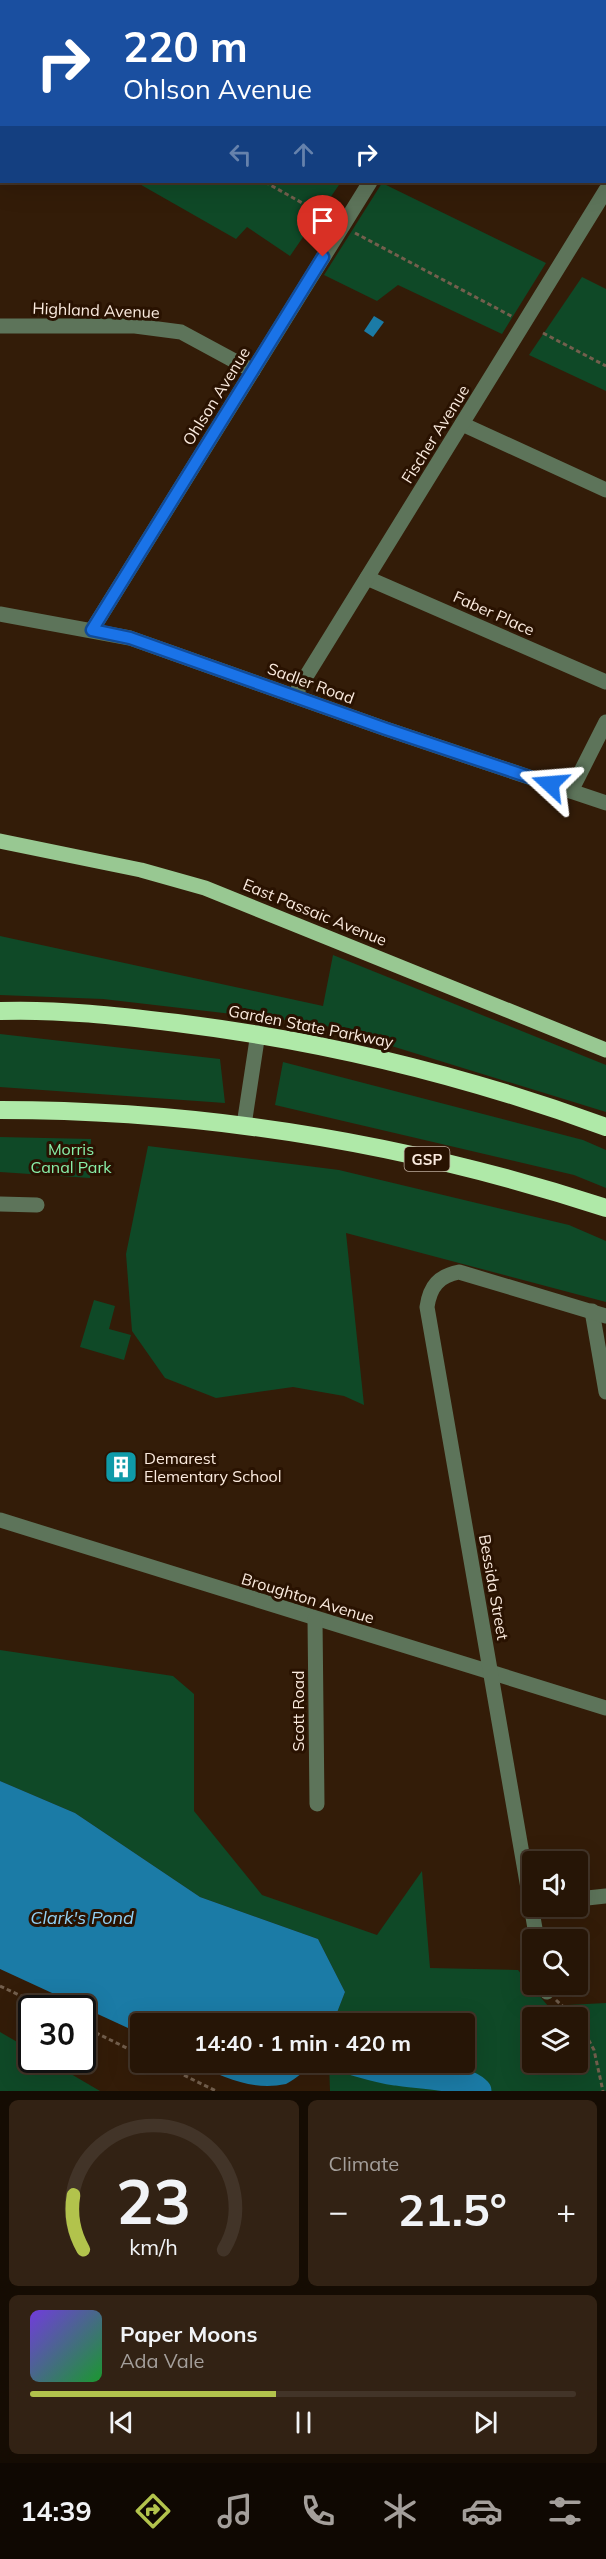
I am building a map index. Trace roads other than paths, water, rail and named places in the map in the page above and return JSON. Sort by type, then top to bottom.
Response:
[{"type":"highway","name":"Garden State Parkway","points":[[0,1011],[32,1010],[143,1019],[258,1033],[362,1054],[470,1082],[606,1127]]},
{"type":"highway","name":"GSP","points":[[0,1110],[53,1110],[147,1115],[244,1125],[346,1141],[450,1164],[606,1208]]},
{"type":"main road","name":"East Passaic Avenue","points":[[0,841],[141,870],[205,888],[270,912],[606,1050]]},
{"type":"street","name":"Ohlson Avenue","points":[[92,630],[369,183]]},
{"type":"street","name":"Fischer Avenue","points":[[294,696],[606,190]]},
{"type":"street","name":"Highland Avenue","points":[[0,326],[135,326],[181,332],[253,371]]},
{"type":"street","points":[[462,424],[606,490]]},
{"type":"street","name":"Faber Place","points":[[367,578],[606,682]]},
{"type":"street","name":"Sadler Road","points":[[0,614],[130,638],[606,803]]},
{"type":"street","points":[[571,791],[606,722]]},
{"type":"street","points":[[244,1125],[258,1033]]},
{"type":"street","points":[[0,1204],[37,1205]]},
{"type":"street","name":"Bessida Street","points":[[522,1851],[427,1306],[433,1287],[440,1279],[459,1272],[599,1313]]},
{"type":"street","points":[[599,1313],[606,1392]]},
{"type":"street","name":"Broughton Avenue","points":[[0,1520],[606,1708]]},
{"type":"street","name":"Scott Road","points":[[315,1619],[317,1804]]},
{"type":"street","points":[[588,1898],[606,1896]]},
{"type":"water","points":[[374,316],[384,322],[373,337],[364,331]]},
{"type":"water","name":"Clark's Pond","points":[[0,1781],[75,1813],[200,1897],[318,1939],[345,1992],[337,2013],[130,2013],[130,2029],[96,2013],[96,1995],[56,1995],[0,1969]]},
{"type":"water","points":[[215,2073],[302,2073],[286,2084],[274,2086],[239,2082]]},
{"type":"waterway","points":[[406,2073],[451,2079],[478,2091]]},
{"type":"place","name":"Demarest Elementary School","points":[[121,1467]]},
{"type":"park label","name":"Morris Canal Park","points":[[71,1158]]}]
